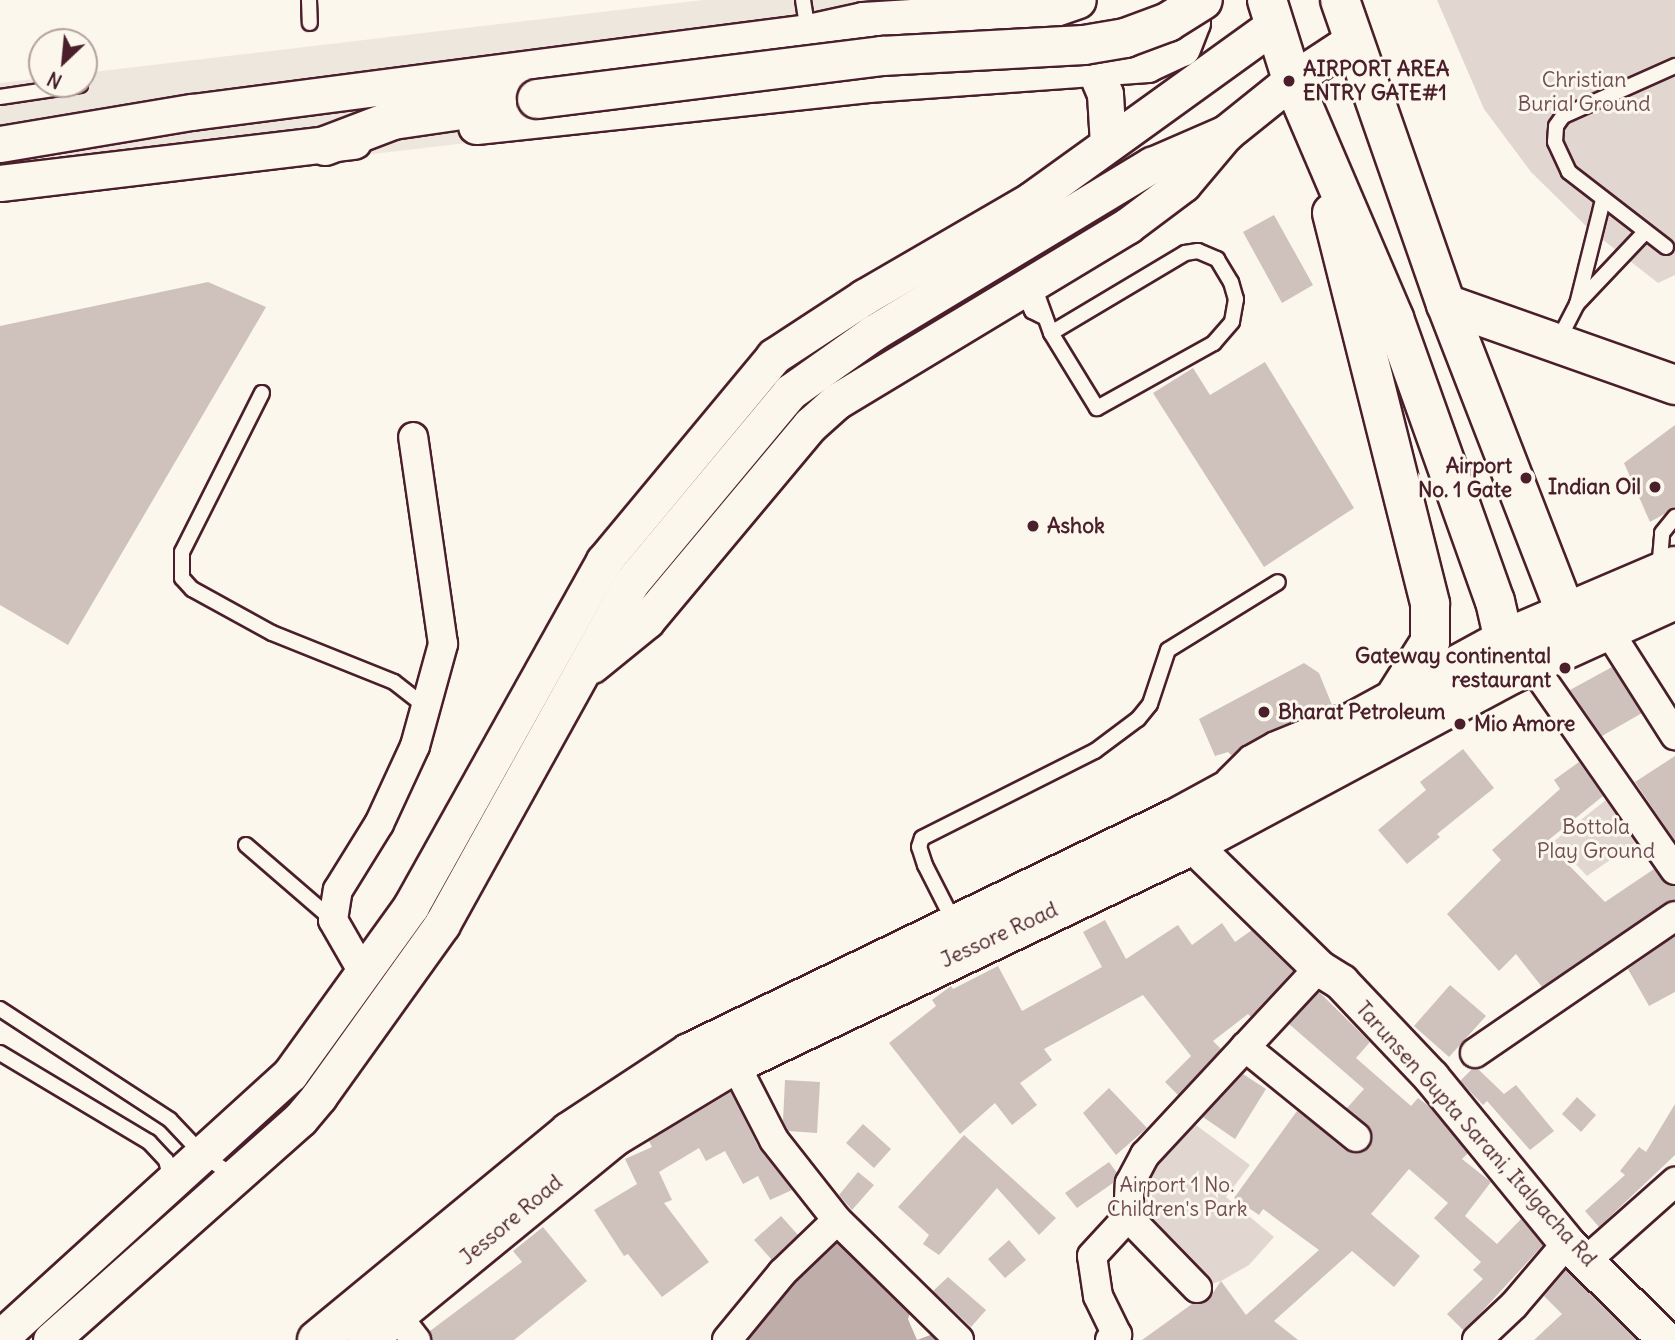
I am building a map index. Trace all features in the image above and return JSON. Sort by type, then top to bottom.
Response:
[{"type":"main road","points":[[325,146],[393,120],[537,99],[881,56],[1084,45],[1125,38],[1168,22],[1203,0]]},
{"type":"main road","points":[[1340,0],[1446,304],[1583,628]]},
{"type":"main road","points":[[1270,13],[1292,80],[1334,173],[1440,446],[1516,659],[1583,628],[1670,579]]},
{"type":"main road","points":[[1334,173],[1332,200],[1338,247],[1381,398],[1431,612],[1432,628],[1425,655],[1378,709]]},
{"type":"main road","points":[[1446,304],[1675,385]]},
{"type":"main road","name":"Jessore Road","points":[[317,1340],[569,1132],[633,1087],[734,1030],[1219,795],[1378,709],[1516,659]]},
{"type":"main road","name":"Jessore Road","points":[[366,1340],[406,1328],[614,1136],[735,1064],[1193,845],[1516,659]]},
{"type":"street","points":[[0,145],[192,111],[805,16],[863,20],[975,7],[1038,14],[1078,0]]},
{"type":"street","points":[[0,183],[868,83],[1147,64],[1182,48],[1192,22],[1189,0]]},
{"type":"street","points":[[0,1338],[204,1156],[290,1074],[411,906],[604,561],[756,375],[798,338],[1031,200],[1108,144],[1270,13]]},
{"type":"street","points":[[576,678],[646,621],[810,425],[836,401],[1173,192],[1226,133],[1292,80],[1353,40]]},
{"type":"street","points":[[1094,68],[1105,94],[1108,144]]},
{"type":"street","points":[[51,1340],[300,1119],[413,968],[442,924],[576,678],[651,555],[809,375],[1152,165],[1226,133]]},
{"type":"street","points":[[364,974],[333,920],[338,890],[379,824],[415,746],[443,644],[413,437]]},
{"type":"street","points":[[1583,628],[1675,734]]},
{"type":"street","points":[[1516,659],[1675,870]]},
{"type":"street","name":"Tarunsen Gupta Sarani, Italgacha Rd","points":[[1193,845],[1319,968],[1341,982],[1431,1077],[1577,1252],[1662,1327]]},
{"type":"street","points":[[1475,1053],[1675,916]]},
{"type":"street","points":[[1110,1340],[1117,1335],[1097,1296],[1092,1256],[1128,1217],[1130,1183],[1145,1155],[1319,968]]},
{"type":"street","points":[[1245,1047],[1356,1136]]},
{"type":"street","points":[[735,1064],[774,1140],[838,1220],[959,1340]]},
{"type":"street","points":[[1477,1340],[1577,1252],[1675,1182]]},
{"type":"street","points":[[1128,1217],[1197,1288]]},
{"type":"street","points":[[727,1340],[782,1273],[838,1220]]},
{"type":"lane","points":[[309,0],[310,23]]},
{"type":"lane","points":[[1666,247],[1569,172],[1560,158],[1556,126],[1574,110],[1675,66]]},
{"type":"lane","points":[[0,97],[28,93]]},
{"type":"lane","points":[[1557,344],[1577,304],[1603,200]]},
{"type":"lane","points":[[1577,304],[1645,232]]},
{"type":"lane","points":[[1026,285],[1044,303],[1042,316],[1051,333],[1097,408],[1214,343],[1232,322],[1236,299],[1217,259],[1198,251],[1185,253],[1051,333]]},
{"type":"lane","points":[[262,393],[182,552],[182,578],[192,589],[272,633],[394,682],[426,707]]},
{"type":"lane","points":[[1670,579],[1662,533],[1675,517]]},
{"type":"lane","points":[[955,925],[925,865],[919,847],[922,838],[1095,751],[1138,719],[1150,704],[1168,650],[1278,582]]},
{"type":"lane","points":[[246,845],[333,920]]},
{"type":"lane","points":[[0,1009],[170,1120],[204,1156],[234,1176]]},
{"type":"lane","points":[[0,1053],[149,1142],[166,1160],[172,1185]]},
{"type":"shaded area","points":[[703,0],[901,0],[926,90],[0,197],[0,83],[28,80],[28,98],[98,98],[98,71]]},
{"type":"shaded area","points":[[838,1237],[913,1305],[908,1319],[917,1340],[728,1340]]},
{"type":"shaded area","points":[[941,1331],[950,1340],[917,1340]]},
{"type":"green space","name":"Christian Burial Ground","points":[[1437,0],[1675,0],[1675,275],[1658,283],[1588,228],[1531,172],[1484,109]]},
{"type":"green space","name":"Bottola Play Ground","points":[[1606,800],[1636,842],[1587,876],[1554,841]]},
{"type":"green space","name":"Airport 1 No. Children's Park","points":[[1181,1114],[1250,1165],[1226,1197],[1274,1237],[1249,1265],[1221,1281],[1197,1288],[1150,1238],[1130,1183]]},
{"type":"building","points":[[1274,215],[1313,285],[1282,303],[1243,232]]},
{"type":"building","points":[[208,282],[266,307],[68,645],[0,605],[0,326]]},
{"type":"building","points":[[1265,362],[1354,508],[1264,567],[1153,393],[1193,368],[1210,395]]},
{"type":"building","name":"Indian Oil","points":[[1675,425],[1675,508],[1650,522],[1624,463]]},
{"type":"building","name":"Bharat Petroleum","points":[[1304,663],[1319,673],[1332,705],[1267,732],[1232,756],[1228,752],[1215,756],[1199,719]]},
{"type":"building","points":[[1612,667],[1642,713],[1602,736],[1570,690]]},
{"type":"building","points":[[1463,749],[1494,788],[1437,834],[1440,837],[1407,864],[1378,830],[1426,790],[1420,782]]},
{"type":"building","points":[[1675,756],[1675,841],[1635,782]]},
{"type":"building","points":[[1579,762],[1603,796],[1546,842],[1605,902],[1654,869],[1667,885],[1675,886],[1675,900],[1542,987],[1516,954],[1499,971],[1447,914],[1501,860],[1492,850],[1560,789],[1554,780]]},
{"type":"building","points":[[1105,920],[1126,959],[1178,925],[1192,945],[1222,923],[1235,942],[1252,930],[1293,971],[1251,1017],[1248,1014],[1213,1041],[1221,1049],[1178,1095],[1165,1082],[1191,1056],[1143,995],[1044,1049],[1052,1060],[1020,1083],[1037,1105],[1012,1125],[995,1103],[960,1134],[889,1043],[936,1006],[932,1000],[951,986],[953,989],[998,966],[1022,1011],[1102,967],[1083,932]]},
{"type":"building","points":[[1675,936],[1675,992],[1649,1006],[1628,969]]},
{"type":"building","points":[[1450,985],[1486,1016],[1449,1057],[1414,1026]]},
{"type":"building","points":[[1319,992],[1370,1042],[1356,1058],[1411,1106],[1418,1098],[1430,1107],[1468,1153],[1462,1159],[1491,1182],[1465,1216],[1497,1244],[1521,1219],[1543,1245],[1464,1331],[1447,1314],[1483,1279],[1473,1270],[1481,1262],[1434,1218],[1448,1203],[1409,1169],[1371,1214],[1420,1256],[1394,1287],[1352,1251],[1274,1321],[1298,1340],[1142,1340],[1192,1304],[1208,1300],[1221,1281],[1246,1315],[1319,1250],[1263,1209],[1259,1215],[1234,1198],[1297,1111],[1353,1153],[1363,1152],[1372,1140],[1367,1125],[1347,1108],[1364,1089],[1289,1024]]},
{"type":"building","points":[[1472,1069],[1478,1069],[1504,1094],[1516,1085],[1554,1131],[1530,1150],[1487,1101],[1483,1105],[1460,1081]]},
{"type":"building","points":[[1243,1074],[1266,1089],[1235,1139],[1203,1117]]},
{"type":"building","points":[[785,1080],[820,1082],[817,1133],[788,1131],[783,1121]]},
{"type":"building","points":[[1109,1088],[1147,1128],[1116,1155],[1083,1113]]},
{"type":"building","points":[[731,1092],[759,1148],[792,1190],[770,1200],[758,1176],[743,1184],[725,1151],[706,1161],[699,1148],[659,1172],[672,1200],[664,1203],[709,1262],[662,1297],[628,1254],[624,1256],[594,1210],[637,1184],[625,1159],[652,1147],[649,1141]]},
{"type":"building","points":[[1577,1097],[1596,1115],[1581,1132],[1562,1114]]},
{"type":"building","points":[[1675,1104],[1675,1155],[1599,1227],[1585,1211],[1625,1175],[1620,1171],[1639,1147],[1646,1152]]},
{"type":"building","points":[[863,1124],[891,1149],[874,1168],[846,1143]]},
{"type":"building","points":[[964,1135],[1056,1218],[1039,1235],[997,1188],[939,1255],[923,1244],[929,1235],[898,1207]]},
{"type":"building","points":[[1109,1162],[1117,1173],[1113,1183],[1077,1208],[1065,1193]]},
{"type":"building","points":[[858,1172],[874,1185],[852,1210],[839,1195]]},
{"type":"building","points":[[781,1216],[798,1235],[772,1260],[754,1240]]},
{"type":"building","points":[[543,1227],[587,1281],[514,1340],[432,1340],[430,1331],[522,1262],[513,1251]]},
{"type":"building","points":[[1009,1240],[1026,1260],[1005,1278],[988,1259]]},
{"type":"building","points":[[1566,1270],[1637,1340],[1534,1340],[1562,1314],[1544,1296]]},
{"type":"building","points":[[948,1277],[986,1310],[971,1327],[933,1291]]},
{"type":"place","name":"AIRPORT AREA ENTRY GATE#1","points":[[1289,81]]},
{"type":"place","name":"Airport No. 1 Gate","points":[[1526,478]]},
{"type":"place","name":"Indian Oil","points":[[1655,487]]},
{"type":"place","name":"Ashok","points":[[1033,526]]},
{"type":"place","name":"Gateway continental restaurant","points":[[1565,668]]},
{"type":"place","name":"Bharat Petroleum","points":[[1264,712]]},
{"type":"place","name":"Mio Amore","points":[[1460,724]]}]
